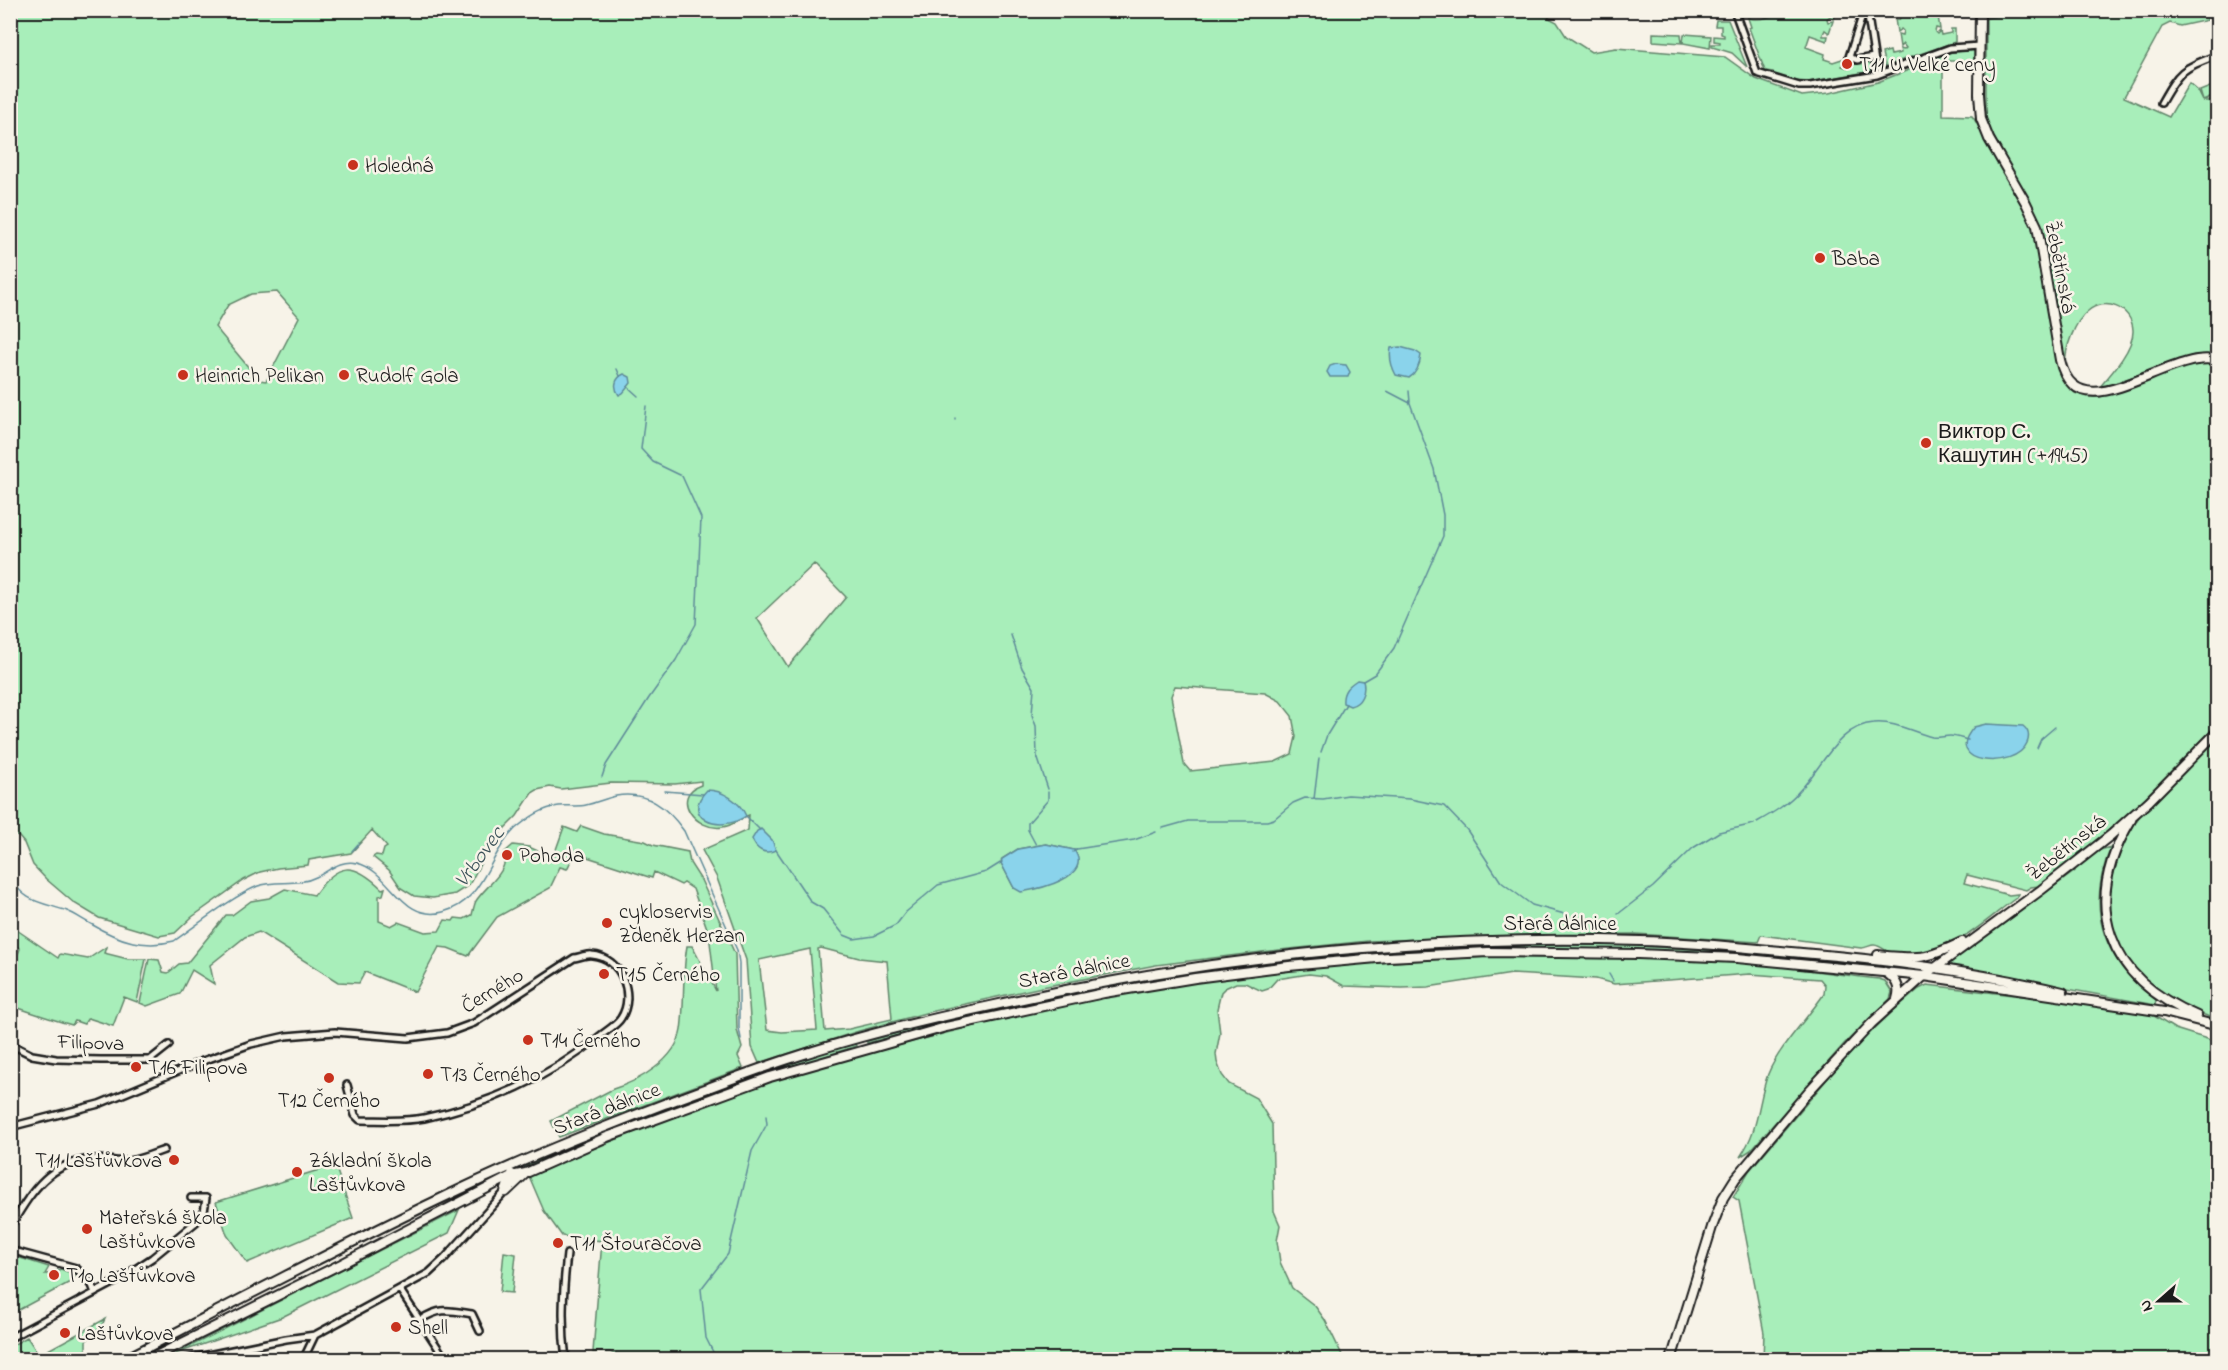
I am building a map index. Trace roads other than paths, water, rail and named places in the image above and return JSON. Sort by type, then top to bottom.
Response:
[{"type":"main road","name":"Žebětínská","points":[[1980,10],[1978,94],[1981,119],[1989,139],[2037,226],[2060,360],[2068,381],[2082,392],[2100,393],[2194,359],[2217,361]]},
{"type":"main road","name":"Žebětínská","points":[[1671,1359],[1715,1216],[1727,1191],[1808,1092],[1846,1049],[1933,968],[2041,890],[2134,815],[2217,731]]},
{"type":"main road","points":[[2134,815],[2127,826],[2109,870],[2105,888],[2107,920],[2117,951],[2143,985],[2175,1006],[2217,1025]]},
{"type":"main road","points":[[1829,954],[1917,959],[1937,955],[1982,933]]},
{"type":"main road","name":"Stará dálnice","points":[[123,1359],[439,1199],[522,1161],[603,1128],[776,1063],[942,1016],[1102,982],[1194,966],[1298,953],[1388,946],[1536,940],[1640,941],[1829,954],[1933,968],[2050,989],[2099,1001]]},
{"type":"main road","points":[[1488,941],[1488,952]]},
{"type":"main road","name":"Stará dálnice","points":[[148,1359],[511,1176],[526,1173],[607,1137],[741,1087],[946,1027],[1104,993],[1207,976],[1388,957],[1488,952],[1737,958],[1881,970],[1924,976],[2099,1001],[2164,1012],[2217,1025]]},
{"type":"main road","points":[[1881,970],[1891,976],[1898,986],[1899,993],[1896,1002]]},
{"type":"main road","points":[[505,1192],[511,1176],[522,1161]]},
{"type":"main road","points":[[505,1192],[526,1173]]},
{"type":"main road","points":[[153,1344],[158,1354]]},
{"type":"street","points":[[1734,10],[1757,73],[1799,86],[1877,75],[1942,50],[1980,46]]},
{"type":"street","points":[[1866,10],[1877,75]]},
{"type":"street","points":[[1866,10],[1849,57],[1857,60],[1874,57]]},
{"type":"street","points":[[2161,103],[2182,70],[2217,55]]},
{"type":"street","name":"Černého","points":[[10,1127],[99,1104],[201,1062],[251,1044],[286,1036],[335,1032],[408,1038],[447,1033],[474,1023],[574,958],[592,954],[607,959],[620,972],[628,991],[621,1018],[586,1048],[539,1077],[479,1102],[424,1118],[360,1120],[356,1116],[347,1085]]},
{"type":"street","name":"Filipova","points":[[10,1044],[32,1055],[56,1059],[101,1060],[150,1060],[169,1046]]},
{"type":"street","points":[[10,1227],[33,1190],[57,1169],[92,1159],[128,1161],[164,1150]]},
{"type":"street","points":[[183,1359],[315,1335],[429,1273],[505,1192]]},
{"type":"street","points":[[10,1338],[95,1293],[152,1258],[196,1222],[204,1212],[206,1198],[191,1198]]},
{"type":"street","points":[[10,1250],[76,1269],[92,1285],[95,1293]]},
{"type":"street","points":[[566,1359],[562,1325],[567,1254]]},
{"type":"street","points":[[400,1290],[446,1359]]},
{"type":"street","points":[[420,1320],[432,1312],[445,1309],[472,1314],[480,1331]]},
{"type":"street","points":[[315,1335],[303,1358],[320,1359]]},
{"type":"water","points":[[1400,347],[1421,355],[1418,368],[1409,378],[1396,375],[1392,365],[1391,348]]},
{"type":"water","points":[[1346,365],[1350,372],[1348,377],[1330,377],[1327,372],[1330,366]]},
{"type":"water","points":[[624,374],[630,377],[631,383],[619,395],[616,383]]},
{"type":"water","points":[[1357,680],[1363,681],[1364,685],[1360,700],[1350,706],[1343,703],[1348,687]]},
{"type":"water","points":[[1986,724],[2023,726],[2028,733],[2027,743],[2020,752],[2009,758],[1983,760],[1973,756],[1966,749],[1966,740],[1974,727]]},
{"type":"water","points":[[707,790],[730,797],[746,816],[724,824],[706,820],[700,815],[698,808]]},
{"type":"water","points":[[761,829],[772,840],[776,850],[764,852],[756,846],[752,839]]},
{"type":"water","points":[[1046,844],[1074,850],[1078,859],[1077,868],[1062,880],[1051,885],[1021,892],[1014,888],[1001,863],[1002,859],[1018,849]]},
{"type":"waterway","points":[[617,369],[620,376]]},
{"type":"waterway","points":[[628,387],[638,396]]},
{"type":"waterway","points":[[1363,681],[1375,674],[1394,648],[1443,536],[1443,515],[1434,469],[1410,403],[1387,391]]},
{"type":"waterway","points":[[1409,391],[1410,402]]},
{"type":"waterway","points":[[602,777],[606,765],[676,660],[696,624],[701,518],[682,476],[653,462],[641,449],[646,406]]},
{"type":"waterway","points":[[1011,635],[1022,668],[1034,688],[1032,715],[1036,726],[1037,756],[1048,789]]},
{"type":"waterway","points":[[1321,752],[1327,735],[1346,704]]},
{"type":"waterway","points":[[1757,822],[1775,812],[1791,799],[1809,780],[1832,748],[1851,731],[1862,726],[1882,723],[1903,727],[1932,737],[1952,736],[1968,740]]},
{"type":"waterway","points":[[2037,748],[2041,739],[2055,727]]},
{"type":"waterway","points":[[1314,799],[1319,758]]},
{"type":"waterway","points":[[665,791],[703,794]]},
{"type":"waterway","points":[[1034,846],[1036,845],[1028,830],[1028,823],[1048,800],[1048,792]]},
{"type":"waterway","points":[[1163,828],[1188,821],[1267,821],[1274,819],[1293,803],[1305,798],[1323,799],[1348,795],[1410,799],[1444,806],[1467,830],[1501,882],[1532,905],[1568,915]]},
{"type":"waterway","name":"Vrbovec","points":[[10,876],[27,897],[70,912],[121,939],[152,944],[174,941],[226,904],[258,886],[309,880],[335,866],[351,862],[369,868],[406,903],[417,910],[429,913],[443,912],[457,907],[468,898],[477,888],[506,840],[515,829],[535,814],[553,807],[586,805],[616,796],[637,796],[663,808],[684,831],[737,950],[741,1039]]},
{"type":"waterway","points":[[746,816],[760,830]]},
{"type":"waterway","points":[[1618,914],[1653,887],[1693,848],[1719,832],[1754,824]]},
{"type":"waterway","points":[[1073,852],[1077,849],[1134,840],[1156,832]]},
{"type":"waterway","points":[[352,851],[359,843]]},
{"type":"waterway","points":[[776,850],[811,902],[823,909],[844,935],[854,939],[874,936],[896,925],[906,912],[938,885],[986,872],[1002,862]]},
{"type":"waterway","points":[[1609,974],[1613,981]]},
{"type":"waterway","name":"Vrbovec","points":[[717,1360],[706,1338],[701,1289],[728,1254],[752,1151],[767,1124],[766,1116]]},
{"type":"place","name":"T11 U Velké ceny","points":[[1847,64]]},
{"type":"place","name":"Holedná","points":[[353,165]]},
{"type":"place","name":"Baba","points":[[1820,258]]},
{"type":"place","name":"Heinrich Pelikan","points":[[183,375]]},
{"type":"place","name":"Rudolf Gola","points":[[344,375]]},
{"type":"place","name":"Виктор С. Кашутин (+1945)","points":[[1926,443]]},
{"type":"place","name":"Pohoda","points":[[507,855]]},
{"type":"place","name":"cykloservis Zdeněk Herzan","points":[[607,923]]},
{"type":"place","name":"T15 Černého","points":[[604,974]]},
{"type":"place","name":"T14 Černého","points":[[528,1040]]},
{"type":"place","name":"T16 Filipova","points":[[136,1067]]},
{"type":"place","name":"T13 Černého","points":[[428,1074]]},
{"type":"place","name":"T12 Černého","points":[[329,1078]]},
{"type":"place","name":"T11 Laštůvkova","points":[[174,1160]]},
{"type":"place","name":"Základní škola Laštůvkova","points":[[297,1172]]},
{"type":"place","name":"Mateřská škola Laštůvkova","points":[[87,1229]]},
{"type":"place","name":"T11 Štouračova","points":[[558,1243]]},
{"type":"place","name":"T10 Laštůvkova","points":[[54,1275]]},
{"type":"place","name":"Shell","points":[[396,1327]]},
{"type":"place","name":"Laštůvkova","points":[[65,1333]]}]
